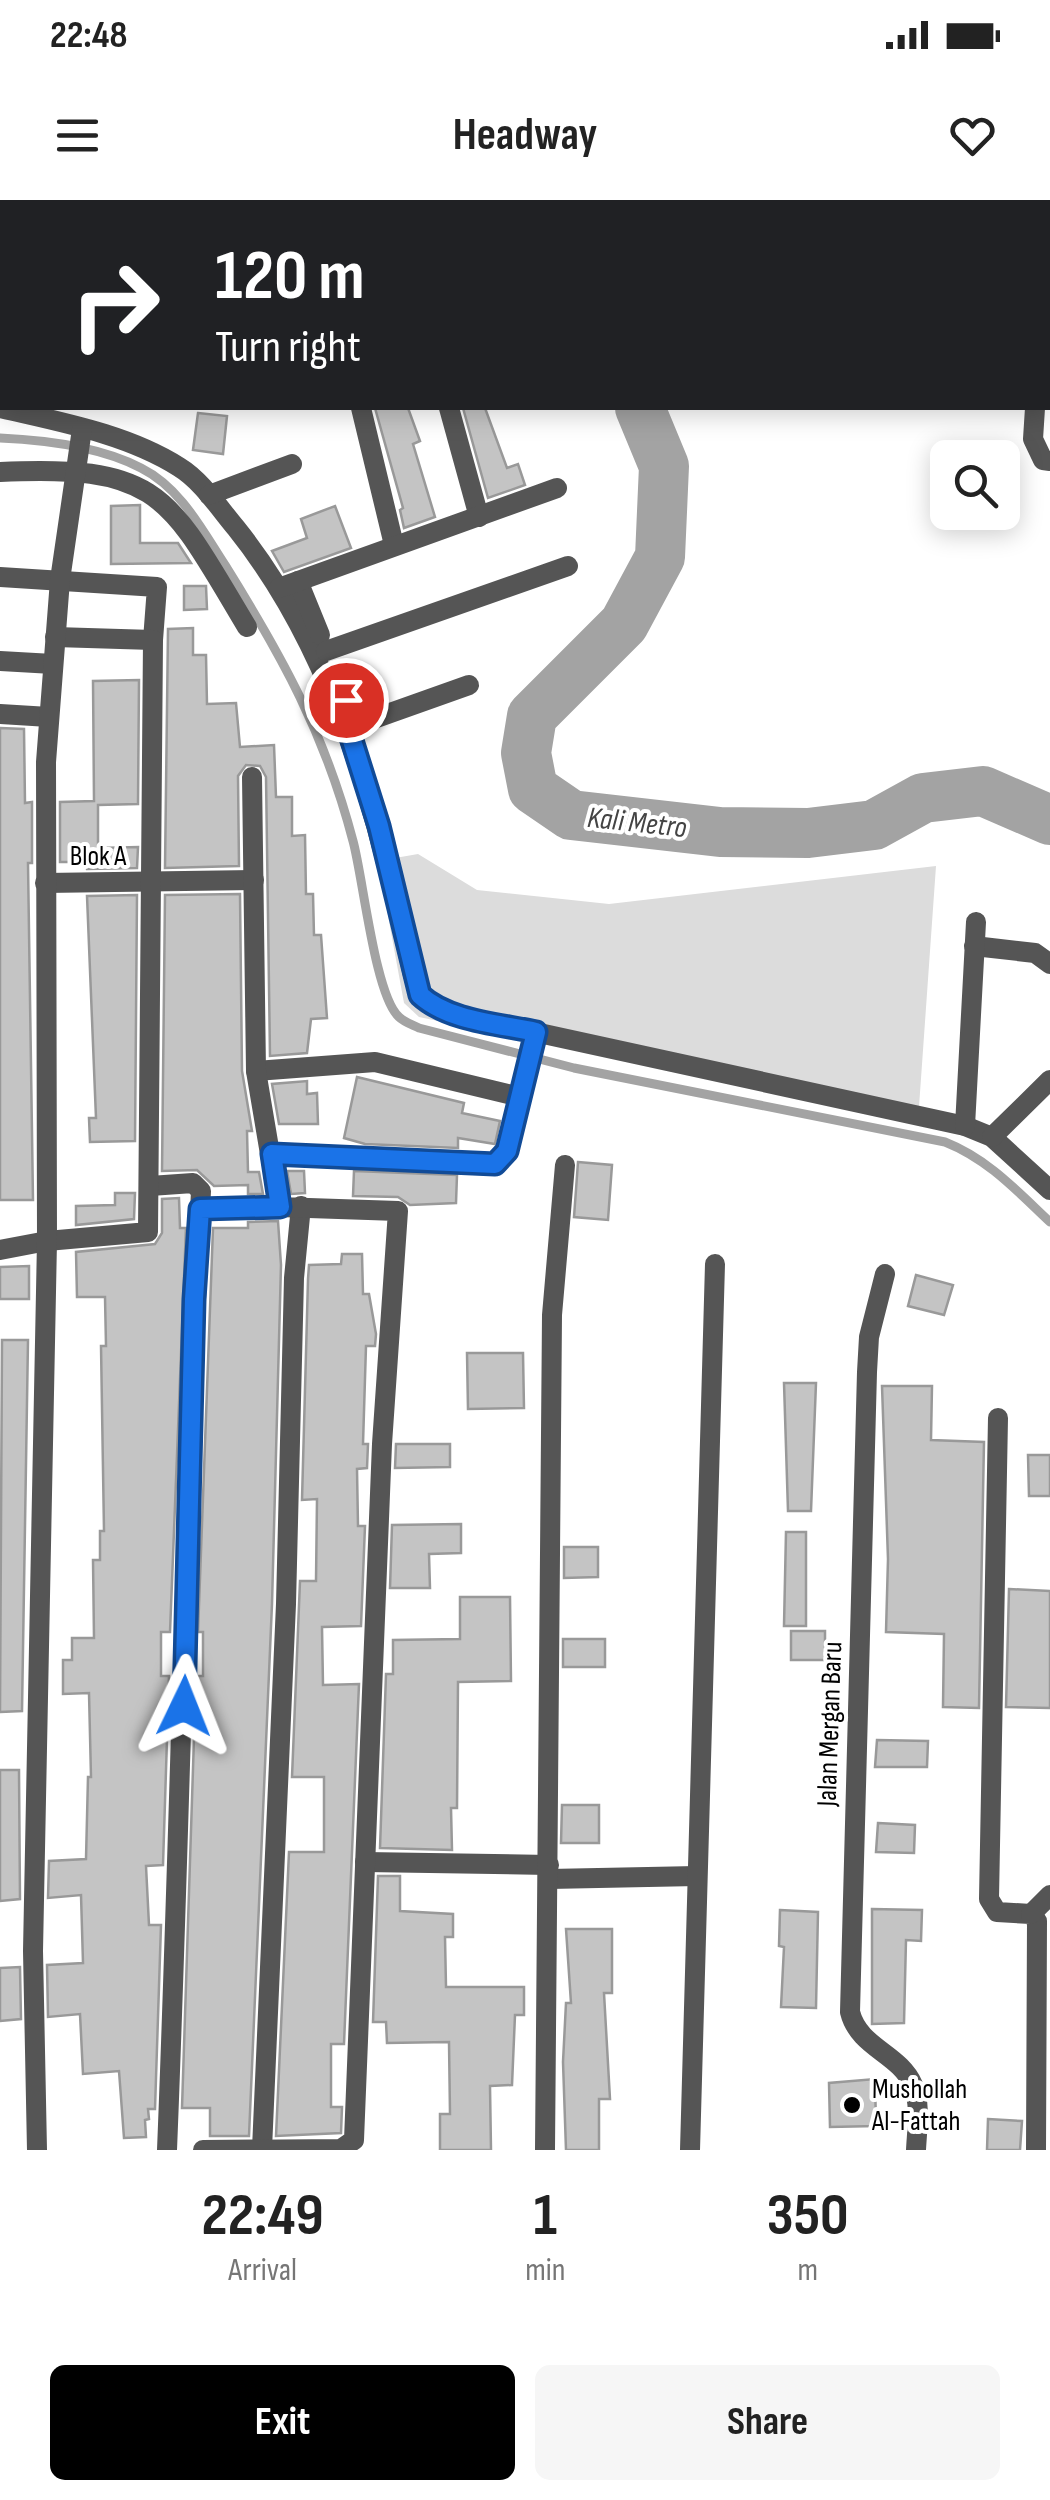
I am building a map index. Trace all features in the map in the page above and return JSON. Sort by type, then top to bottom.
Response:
[{"type":"street","points":[[361,410],[394,545]]},
{"type":"street","points":[[450,410],[479,516]]},
{"type":"street","points":[[1035,410],[1033,440],[1043,460],[1050,461]]},
{"type":"street","points":[[5,411],[150,449],[184,470],[288,584],[326,651],[352,727],[420,995],[437,1008],[534,1038],[964,1126],[992,1137],[1047,1182]]},
{"type":"street","points":[[37,2150],[33,1952],[46,1241],[45,883],[49,717],[60,580],[81,432]]},
{"type":"street","points":[[209,496],[292,464]]},
{"type":"street","points":[[0,472],[75,465],[156,494],[202,553],[246,627]]},
{"type":"street","points":[[288,584],[557,488]]},
{"type":"street","points":[[326,651],[568,566]]},
{"type":"street","points":[[0,577],[157,587],[153,640],[148,1232],[46,1241],[0,1250]]},
{"type":"street","points":[[288,584],[300,620],[352,727]]},
{"type":"street","points":[[55,637],[153,640]]},
{"type":"street","points":[[0,661],[53,664]]},
{"type":"street","points":[[352,727],[470,685]]},
{"type":"street","points":[[0,714],[49,717]]},
{"type":"street","points":[[252,777],[256,1072],[280,1207]]},
{"type":"street","name":"Blok A","points":[[45,883],[254,880]]},
{"type":"street","points":[[964,1126],[976,922]]},
{"type":"street","points":[[974,946],[1031,952],[1050,964]]},
{"type":"street","points":[[272,1154],[495,1164],[507,1151],[534,1038]]},
{"type":"street","points":[[256,1072],[375,1062],[520,1098]]},
{"type":"street","points":[[992,1137],[1050,1080]]},
{"type":"street","points":[[545,2150],[552,1314],[566,1165]]},
{"type":"street","points":[[150,1186],[197,1184],[201,1191],[167,2150]]},
{"type":"street","points":[[200,1209],[302,1206],[398,1211],[382,1444],[354,2140],[342,2150],[204,2150]]},
{"type":"street","points":[[262,2149],[286,1604],[294,1278],[302,1206]]},
{"type":"street","points":[[690,2150],[715,1264]]},
{"type":"street","name":"Jalan Mergan Baru","points":[[885,1274],[869,1337],[867,1372],[850,2012],[860,2038],[899,2068],[914,2087],[918,2107],[916,2150]]},
{"type":"street","points":[[998,1418],[989,1899],[998,1912],[1031,1914],[1038,1922],[1036,2150]]},
{"type":"street","points":[[365,1862],[697,1876]]},
{"type":"street","points":[[1031,1914],[1050,1895]]},
{"type":"shaded area","points":[[418,854],[477,890],[609,904],[936,866],[918,1121],[419,1017],[404,1003],[378,861]]},
{"type":"building","points":[[376,410],[409,410],[420,441],[413,444],[435,517],[404,528],[400,510],[403,508]]},
{"type":"building","points":[[464,410],[486,410],[507,468],[518,464],[525,485],[488,498]]},
{"type":"building","points":[[198,413],[227,416],[223,454],[193,450]]},
{"type":"building","points":[[140,505],[140,543],[178,543],[191,563],[111,564],[111,506]]},
{"type":"building","points":[[335,506],[351,548],[284,572],[272,551],[307,538],[301,519]]},
{"type":"building","points":[[184,586],[206,586],[207,609],[184,610]]},
{"type":"building","points":[[193,628],[193,655],[206,655],[207,704],[236,703],[240,747],[274,745],[276,797],[292,797],[292,836],[305,835],[306,894],[313,894],[314,935],[321,935],[327,1018],[311,1019],[307,1053],[270,1056],[266,777],[260,766],[246,765],[238,776],[239,866],[165,868],[168,629]]},
{"type":"building","points":[[139,680],[138,804],[98,805],[98,848],[138,847],[137,868],[87,869],[86,862],[60,862],[60,802],[94,801],[93,681]]},
{"type":"building","points":[[0,728],[24,729],[25,803],[32,802],[32,863],[28,863],[33,1200],[0,1200]]},
{"type":"building","points":[[240,894],[242,1071],[252,1131],[247,1131],[248,1172],[259,1172],[263,1194],[248,1194],[248,1185],[214,1186],[197,1170],[162,1171],[165,895]]},
{"type":"building","points":[[137,895],[135,1141],[90,1142],[89,1118],[96,1118],[87,896]]},
{"type":"building","points":[[357,1077],[464,1103],[462,1113],[500,1121],[495,1144],[458,1138],[458,1148],[365,1144],[344,1138]]},
{"type":"building","points":[[307,1081],[307,1094],[317,1093],[318,1124],[279,1124],[272,1084]]},
{"type":"building","points":[[578,1162],[612,1165],[608,1220],[574,1217]]},
{"type":"building","points":[[287,1171],[304,1171],[305,1193],[291,1194]]},
{"type":"building","points":[[354,1171],[457,1175],[456,1203],[410,1205],[398,1197],[353,1196]]},
{"type":"building","points":[[115,1193],[135,1193],[134,1219],[76,1225],[76,1206],[115,1205]]},
{"type":"building","points":[[179,1198],[180,1228],[186,1228],[170,1632],[161,1632],[161,1676],[169,1676],[163,1865],[146,1866],[149,1925],[161,1925],[155,2109],[148,2109],[146,2137],[124,2138],[119,2071],[83,2074],[80,2014],[48,2017],[47,1965],[83,1963],[81,1895],[48,1898],[49,1861],[86,1859],[91,1777],[89,1693],[63,1694],[63,1660],[72,1660],[72,1638],[94,1638],[93,1560],[100,1560],[100,1531],[104,1531],[101,1346],[106,1346],[105,1297],[77,1297],[76,1252],[155,1244],[162,1233],[162,1199]]},
{"type":"building","points":[[278,1221],[281,1265],[272,1604],[249,2136],[210,2136],[210,2108],[182,2108],[196,1676],[203,1676],[203,1632],[198,1632],[213,1228],[248,1228],[248,1222]]},
{"type":"building","points":[[342,1254],[362,1254],[363,1294],[369,1294],[376,1334],[375,1346],[366,1346],[363,1444],[368,1444],[367,1468],[357,1469],[358,1526],[365,1526],[361,1626],[322,1627],[323,1685],[359,1684],[344,2044],[331,2044],[331,2107],[342,2107],[341,2133],[276,2136],[289,1852],[324,1852],[324,1777],[292,1777],[300,1581],[316,1581],[317,1499],[302,1500],[309,1265],[341,1264]]},
{"type":"building","points":[[29,1266],[29,1299],[0,1299],[0,1267]]},
{"type":"building","points":[[916,1275],[953,1285],[944,1315],[908,1306]]},
{"type":"building","points":[[2,1340],[28,1340],[22,1711],[0,1712]]},
{"type":"building","points":[[467,1353],[523,1353],[524,1408],[468,1409]]},
{"type":"building","points":[[784,1383],[816,1383],[811,1511],[788,1511]]},
{"type":"building","points":[[882,1386],[932,1386],[931,1440],[984,1442],[979,1708],[943,1707],[944,1634],[886,1632],[888,1559]]},
{"type":"building","points":[[396,1444],[450,1444],[450,1467],[395,1468]]},
{"type":"building","points":[[1028,1455],[1050,1455],[1050,1496],[1029,1496]]},
{"type":"building","points":[[461,1524],[461,1553],[429,1554],[430,1588],[390,1588],[392,1525]]},
{"type":"building","points":[[786,1532],[806,1532],[806,1626],[784,1626]]},
{"type":"building","points":[[564,1547],[598,1547],[598,1577],[564,1578]]},
{"type":"building","points":[[1009,1589],[1050,1591],[1050,1708],[1006,1707]]},
{"type":"building","points":[[460,1597],[510,1597],[511,1681],[458,1682],[457,1808],[451,1808],[452,1850],[380,1848],[386,1674],[393,1674],[393,1640],[460,1639]]},
{"type":"building","points":[[791,1631],[825,1631],[825,1660],[791,1660]]},
{"type":"building","points":[[563,1639],[605,1639],[605,1667],[563,1667]]},
{"type":"building","points":[[877,1740],[928,1741],[927,1767],[875,1767]]},
{"type":"building","points":[[0,1770],[19,1770],[20,1899],[0,1901]]},
{"type":"building","points":[[562,1805],[599,1805],[599,1843],[561,1843]]},
{"type":"building","points":[[878,1823],[915,1825],[914,1853],[876,1852]]},
{"type":"building","points":[[378,1876],[400,1876],[400,1911],[453,1914],[453,1937],[445,1937],[446,1987],[524,1987],[524,2015],[515,2015],[512,2085],[490,2086],[491,2150],[440,2150],[440,2114],[450,2114],[449,2042],[387,2043],[386,2022],[373,2022]]},
{"type":"building","points":[[872,1909],[922,1910],[921,1941],[906,1940],[904,2023],[872,2024]]},
{"type":"building","points":[[780,1910],[818,1912],[816,2008],[781,2007],[784,1947],[779,1946]]},
{"type":"building","points":[[566,1929],[612,1929],[612,1993],[604,1993],[610,2099],[599,2099],[599,2150],[566,2150],[563,2062],[566,2003],[571,2003]]},
{"type":"building","points":[[20,1967],[21,2019],[0,2021],[0,1968]]},
{"type":"building","name":"Mushollah Al-Fattah","points":[[875,2079],[876,2126],[830,2127],[829,2083]]},
{"type":"building","points":[[988,2119],[1022,2121],[1020,2150],[987,2150]]},
{"type":"waterway","name":"Kali Metro","points":[[641,410],[664,466],[660,557],[624,624],[532,716],[526,753],[533,789],[571,815],[720,832],[808,833],[874,825],[923,798],[983,791],[1050,820]]},
{"type":"waterway","points":[[0,438],[72,446],[125,461],[168,487],[199,524],[266,632],[315,731],[353,841],[383,986],[401,1019],[419,1028],[574,1068],[945,1142],[988,1167],[1050,1222]]},
{"type":"place","name":"Mushollah Al-Fattah","points":[[852,2105]]},
{"type":"route","points":[[184,1706],[194,1299],[200,1209],[280,1207],[272,1154],[495,1164],[507,1151],[536,1032],[437,1008],[420,995],[379,826],[348,728],[356,726],[346,700]]}]
